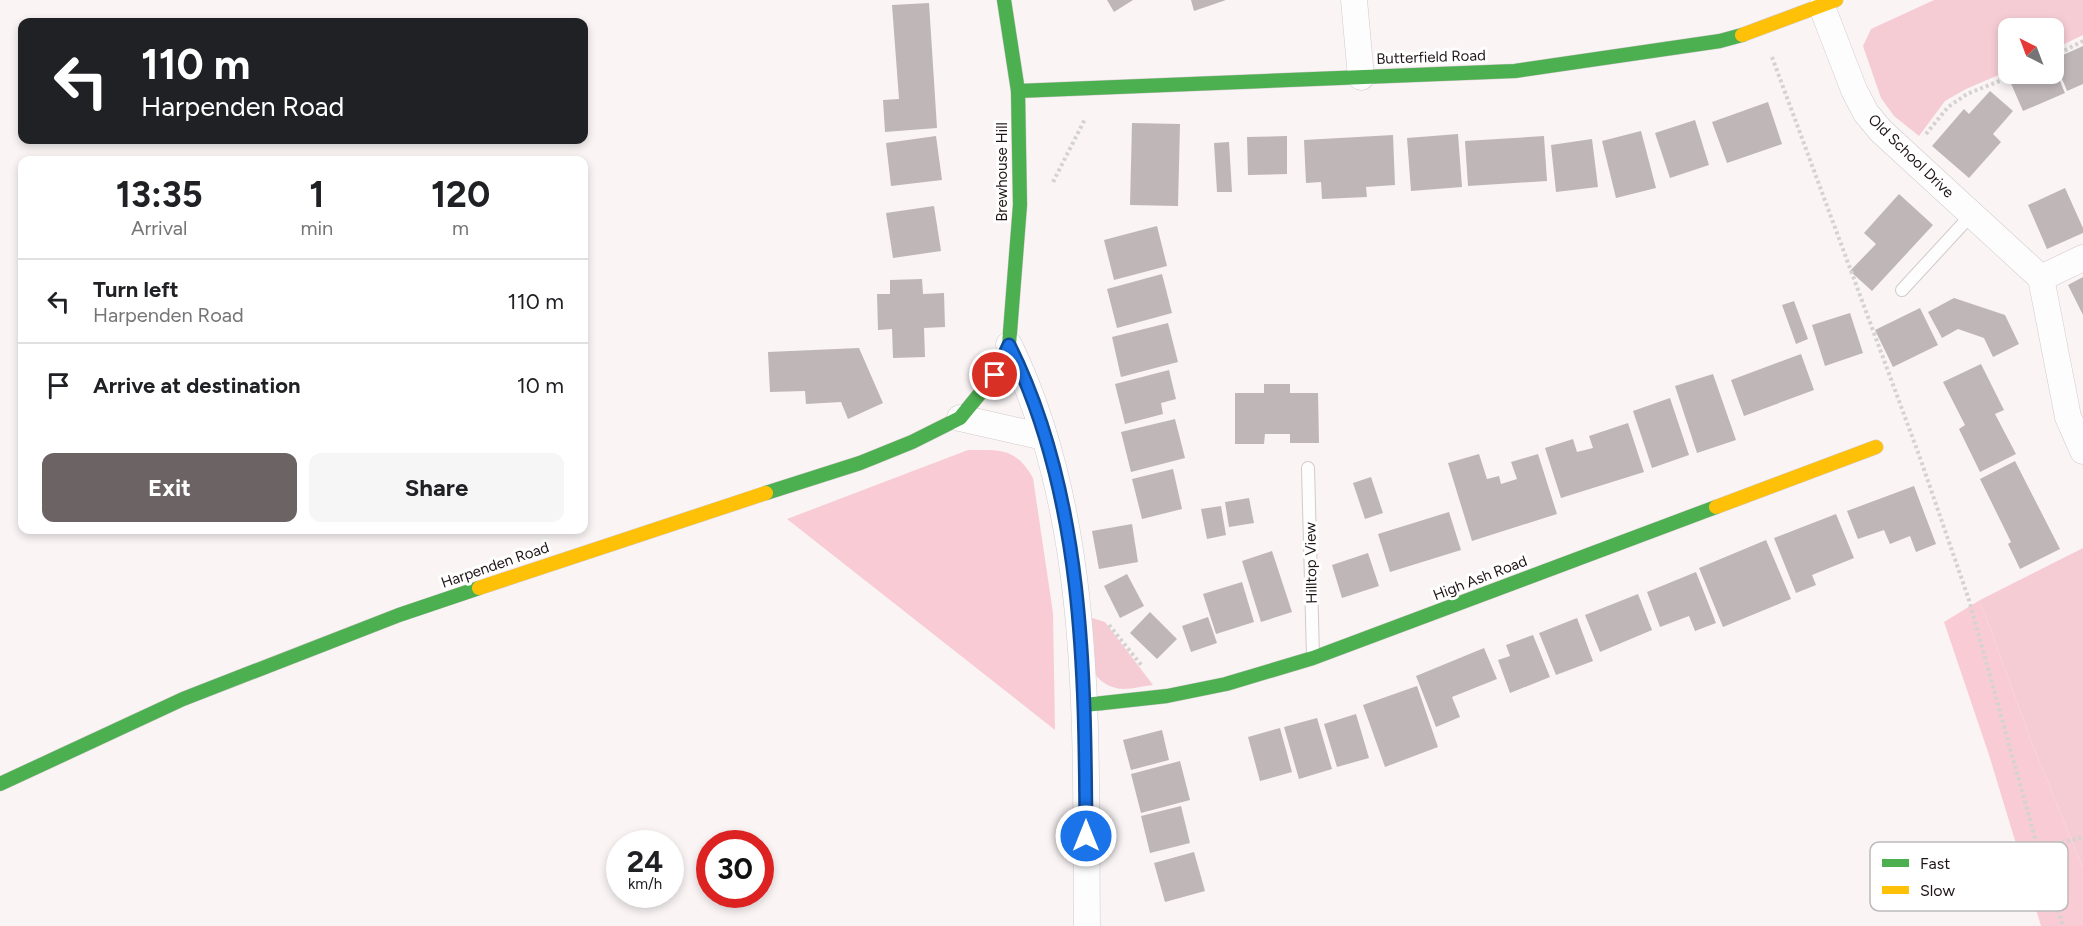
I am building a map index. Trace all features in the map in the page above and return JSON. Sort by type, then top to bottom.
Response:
[{"type":"street","name":"Brewhouse Hill","points":[[1004,0],[1018,91],[1020,205],[1009,345]]},
{"type":"street","points":[[1354,0],[1361,77]]},
{"type":"street","name":"Butterfield Road","points":[[1018,91],[1515,71],[1720,41],[1761,29],[1829,3]]},
{"type":"street","name":"Old School Drive","points":[[1829,3],[1866,113],[1908,156],[2041,278]]},
{"type":"street","points":[[2083,258],[2041,278],[2068,417],[2083,451]]},
{"type":"street","points":[[1009,345],[1026,380],[1060,492],[1077,606],[1085,705],[1087,926]]},
{"type":"street","name":"Harpenden Road","points":[[0,784],[183,699],[399,615],[660,527],[860,463],[912,442],[960,418],[995,375],[1009,345]]},
{"type":"street","points":[[960,418],[1044,437]]},
{"type":"street","name":"High Ash Road","points":[[1085,705],[1167,696],[1226,684],[1313,658],[1876,447]]},
{"type":"lane","points":[[1902,290],[1972,214]]},
{"type":"lane","name":"Hilltop View","points":[[1308,468],[1313,658]]},
{"type":"path","points":[[1761,29],[1919,455],[1969,600],[2036,842]]},
{"type":"path","points":[[2064,51],[2083,42]]},
{"type":"path","points":[[1908,156],[1948,107],[1967,94],[1998,82]]},
{"type":"path","points":[[1052,183],[1101,88]]},
{"type":"path","points":[[1077,606],[1103,618],[1167,696]]},
{"type":"path","points":[[2064,842],[2083,837]]},
{"type":"path","points":[[2058,911],[2063,926]]},
{"type":"shaded area","points":[[1934,0],[2083,0],[2083,35],[2064,44],[2064,18],[1998,18],[1998,75],[1945,101],[1919,136],[1894,116],[1881,98],[1863,46],[1871,29]]},
{"type":"shaded area","points":[[968,450],[1006,452],[1020,461],[1033,478],[1053,613],[1055,730],[787,519]]},
{"type":"shaded area","points":[[2083,548],[2083,868],[2032,743],[1980,600]]},
{"type":"shaded area","points":[[1980,600],[2032,743],[2083,868],[2083,926],[2041,926],[2036,911],[2068,911],[2068,842],[2015,842],[1944,622]]},
{"type":"shaded area","points":[[1086,616],[1105,622],[1153,685],[1120,689],[1105,684],[1098,677],[1089,659]]},
{"type":"building","points":[[1107,0],[1133,0],[1114,12]]},
{"type":"building","points":[[1191,0],[1226,0],[1194,11]]},
{"type":"building","points":[[929,3],[937,128],[885,132],[883,100],[899,99],[892,5]]},
{"type":"building","points":[[2083,46],[2083,84],[2067,91],[2064,84],[2064,55]]},
{"type":"building","points":[[2011,84],[2061,84],[2065,93],[2023,111]]},
{"type":"building","points":[[1990,91],[2013,111],[1993,134],[2001,142],[1969,178],[1932,146],[1964,109],[1969,114]]},
{"type":"building","points":[[1768,102],[1782,144],[1727,163],[1712,122]]},
{"type":"building","points":[[1695,120],[1709,165],[1670,178],[1655,133]]},
{"type":"building","points":[[1132,123],[1180,124],[1178,206],[1130,205]]},
{"type":"building","points":[[1641,131],[1656,188],[1616,198],[1602,141]]},
{"type":"building","points":[[1458,134],[1462,187],[1411,191],[1407,138]]},
{"type":"building","points":[[1393,135],[1395,185],[1366,187],[1367,197],[1322,199],[1321,182],[1306,183],[1304,140]]},
{"type":"building","points":[[936,136],[942,180],[891,186],[886,143]]},
{"type":"building","points":[[1287,136],[1287,174],[1248,175],[1247,137]]},
{"type":"building","points":[[1544,136],[1547,181],[1468,186],[1465,141]]},
{"type":"building","points":[[1592,139],[1598,187],[1556,192],[1551,145]]},
{"type":"building","points":[[1229,142],[1232,192],[1217,192],[1214,143]]},
{"type":"building","points":[[2065,188],[2083,228],[2083,233],[2047,249],[2028,205]]},
{"type":"building","points":[[1899,194],[1933,225],[1872,291],[1850,271],[1876,244],[1864,233]]},
{"type":"building","points":[[934,206],[941,251],[893,258],[886,213]]},
{"type":"building","points":[[1157,226],[1167,266],[1114,280],[1104,240]]},
{"type":"building","points":[[1162,274],[1172,313],[1117,328],[1107,289]]},
{"type":"building","points":[[2083,277],[2083,315],[2068,285]]},
{"type":"building","points":[[922,279],[923,294],[944,293],[945,327],[924,328],[925,357],[893,358],[892,329],[878,330],[877,294],[890,294],[890,280]]},
{"type":"building","points":[[1954,298],[2005,315],[2019,344],[1993,357],[1984,338],[1958,329],[1942,338],[1928,312]]},
{"type":"building","points":[[1794,301],[1808,339],[1796,344],[1782,305]]},
{"type":"building","points":[[1920,308],[1938,345],[1893,367],[1875,330]]},
{"type":"building","points":[[1850,313],[1863,353],[1825,366],[1812,325]]},
{"type":"building","points":[[1168,323],[1178,362],[1121,377],[1112,337]]},
{"type":"building","points":[[859,348],[883,403],[848,419],[841,402],[806,404],[805,391],[770,392],[768,352]]},
{"type":"building","points":[[1801,354],[1814,390],[1744,416],[1731,380]]},
{"type":"building","points":[[1981,364],[2004,410],[1995,414],[2016,454],[1980,472],[1959,429],[1965,425],[1943,382]]},
{"type":"building","points":[[1169,370],[1176,399],[1161,403],[1163,414],[1125,424],[1115,384]]},
{"type":"building","points":[[1713,374],[1736,440],[1697,453],[1675,386]]},
{"type":"building","points":[[1264,384],[1290,384],[1290,393],[1318,393],[1319,443],[1290,443],[1290,434],[1265,434],[1264,444],[1235,444],[1235,393],[1264,393]]},
{"type":"building","points":[[1670,398],[1689,455],[1652,468],[1633,411]]},
{"type":"building","points":[[1175,419],[1185,458],[1131,472],[1121,432]]},
{"type":"building","points":[[1628,423],[1644,472],[1561,498],[1545,448],[1573,439],[1577,452],[1593,448],[1589,436]]},
{"type":"building","points":[[1479,454],[1487,479],[1499,476],[1501,484],[1517,479],[1511,462],[1538,454],[1557,514],[1472,541],[1448,463]]},
{"type":"building","points":[[2015,461],[2060,549],[2020,569],[2008,544],[2011,542],[1980,479]]},
{"type":"building","points":[[1173,469],[1182,509],[1142,519],[1132,479]]},
{"type":"building","points":[[1371,477],[1383,513],[1365,519],[1353,483]]},
{"type":"building","points":[[1914,486],[1936,544],[1916,552],[1910,536],[1890,544],[1884,530],[1858,539],[1847,511]]},
{"type":"building","points":[[1249,498],[1254,523],[1229,527],[1225,502]]},
{"type":"building","points":[[1221,506],[1226,535],[1207,539],[1201,509]]},
{"type":"building","points":[[1449,512],[1461,550],[1390,572],[1378,534]]},
{"type":"building","points":[[1836,514],[1854,558],[1812,575],[1816,585],[1796,593],[1774,538]]},
{"type":"building","points":[[1132,524],[1138,562],[1099,569],[1092,531]]},
{"type":"building","points":[[1766,540],[1791,599],[1723,627],[1699,568]]},
{"type":"building","points":[[1272,551],[1292,612],[1261,622],[1242,561]]},
{"type":"building","points":[[1368,553],[1379,586],[1342,598],[1332,565]]},
{"type":"building","points":[[1696,572],[1716,623],[1695,631],[1689,616],[1660,627],[1647,592]]},
{"type":"building","points":[[1127,574],[1144,606],[1120,618],[1104,586]]},
{"type":"building","points":[[1242,582],[1254,622],[1216,634],[1203,594]]},
{"type":"building","points":[[1638,594],[1652,630],[1600,652],[1585,615]]},
{"type":"building","points":[[1150,612],[1177,639],[1157,659],[1130,633]]},
{"type":"building","points":[[1208,617],[1217,643],[1191,652],[1182,626]]},
{"type":"building","points":[[1577,618],[1593,661],[1556,675],[1539,633]]},
{"type":"building","points":[[1533,635],[1550,677],[1510,693],[1498,660],[1510,656],[1506,645]]},
{"type":"building","points":[[1484,648],[1497,679],[1452,697],[1460,717],[1436,727],[1416,676]]},
{"type":"building","points":[[1417,686],[1438,747],[1385,767],[1363,705]]},
{"type":"building","points":[[1356,714],[1369,758],[1337,767],[1324,724]]},
{"type":"building","points":[[1317,718],[1332,769],[1299,779],[1284,727]]},
{"type":"building","points":[[1280,728],[1292,772],[1260,781],[1248,737]]},
{"type":"building","points":[[1162,730],[1169,760],[1131,770],[1123,740]]},
{"type":"building","points":[[1180,761],[1190,800],[1141,813],[1131,774]]},
{"type":"building","points":[[1181,806],[1190,843],[1150,853],[1141,816]]},
{"type":"building","points":[[1194,852],[1205,891],[1165,902],[1154,863]]},
{"type":"traffic: fast","points":[[766,493],[860,463],[912,442],[960,418],[995,375],[1009,345],[1020,205],[1018,91],[1004,0]]},
{"type":"traffic: fast","points":[[1018,91],[1515,71],[1720,41],[1742,35]]},
{"type":"traffic: fast","points":[[1085,705],[1167,696],[1226,684],[1313,658],[1716,507]]},
{"type":"traffic: fast","points":[[0,784],[183,699],[399,615],[479,588]]},
{"type":"traffic: slow","points":[[1742,35],[1836,0]]},
{"type":"traffic: slow","points":[[1716,507],[1876,447]]},
{"type":"traffic: slow","points":[[479,588],[766,493]]},
{"type":"route","points":[[995,375],[1009,345],[1026,380],[1060,492],[1077,606],[1085,705],[1086,836]]}]
